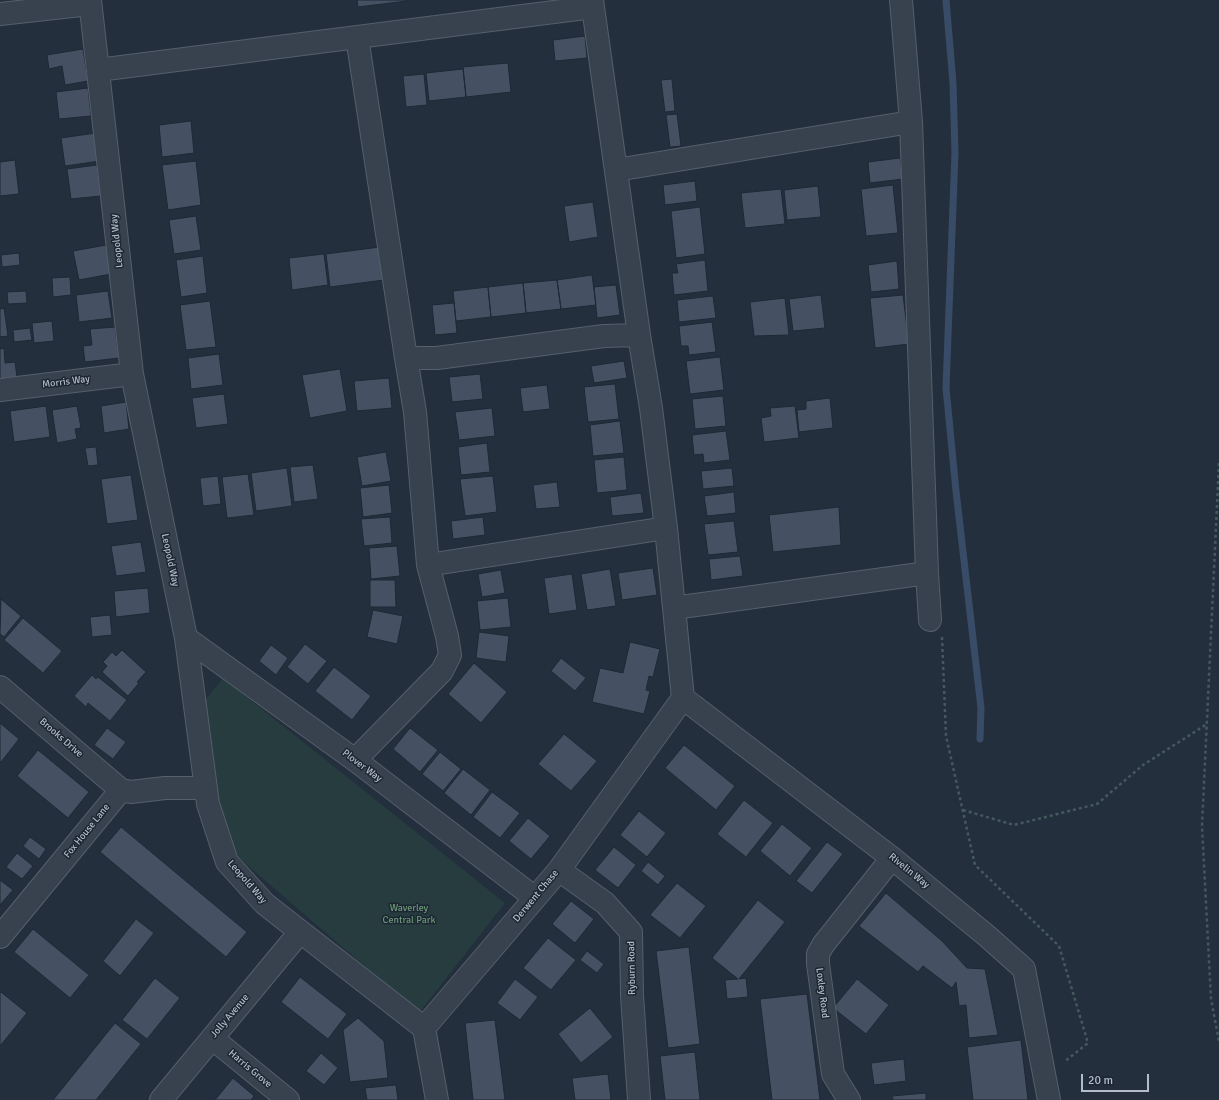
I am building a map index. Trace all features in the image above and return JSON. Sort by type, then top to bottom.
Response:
[{"type":"street","points":[[901,0],[911,122],[927,573],[936,626]]},
{"type":"street","points":[[0,14],[90,2]]},
{"type":"street","name":"Leopold Way","points":[[90,2],[132,374],[186,638],[208,804],[227,862],[265,904],[424,1028]]},
{"type":"street","points":[[98,70],[357,37],[592,4],[639,335],[651,408],[666,528],[683,698]]},
{"type":"street","points":[[355,760],[442,671],[450,655],[447,636],[428,565],[415,412],[357,37]]},
{"type":"street","points":[[616,170],[911,122]]},
{"type":"street","points":[[406,358],[437,358],[604,336],[639,335]]},
{"type":"street","name":"Morris Way","points":[[0,390],[132,374]]},
{"type":"street","points":[[428,565],[666,528]]},
{"type":"street","points":[[674,608],[927,573]]},
{"type":"street","name":"Plover Way","points":[[186,638],[355,760],[535,898]]},
{"type":"street","name":"Brooks Drive","points":[[0,687],[121,790]]},
{"type":"street","name":"Rivelin Way","points":[[683,698],[892,858],[987,936],[1024,970],[1049,1100]]},
{"type":"street","name":"Derwent Chase","points":[[424,1028],[559,870],[683,698]]},
{"type":"street","points":[[121,790],[131,792],[165,788],[205,788]]},
{"type":"street","name":"Fox House Lane","points":[[0,937],[121,790]]},
{"type":"street","name":"Loxley Road","points":[[849,1100],[832,1074],[818,954],[823,945],[892,858]]},
{"type":"street","name":"Ryburn Road","points":[[559,870],[605,903],[631,932],[632,995],[639,1100]]},
{"type":"street","name":"Jolly Avenue","points":[[161,1100],[300,932]]},
{"type":"street","points":[[424,1028],[437,1100]]},
{"type":"street","name":"Harris Grove","points":[[212,1038],[288,1100]]},
{"type":"path","points":[[1219,462],[1202,826],[1211,999],[1219,1041]]},
{"type":"path","points":[[936,626],[946,736],[975,865],[1059,946],[1088,1043],[1045,1077]]},
{"type":"path","points":[[962,810],[1014,825],[1097,804],[1143,766],[1207,724]]},
{"type":"green space","name":"Waverley Central Park","points":[[223,678],[505,903],[419,1013],[239,858],[223,827],[201,705]]},
{"type":"building","points":[[357,0],[407,0],[407,1],[358,7]]},
{"type":"building","points":[[585,36],[587,58],[555,61],[553,40]]},
{"type":"building","points":[[83,49],[88,81],[65,85],[62,66],[49,69],[47,55]]},
{"type":"building","points":[[508,63],[511,92],[466,97],[463,67]]},
{"type":"building","points":[[463,69],[466,97],[429,101],[426,73]]},
{"type":"building","points":[[424,74],[427,105],[406,107],[403,76]]},
{"type":"building","points":[[672,79],[675,111],[665,112],[661,80]]},
{"type":"building","points":[[88,88],[91,116],[59,119],[56,92]]},
{"type":"building","points":[[677,114],[681,146],[670,147],[666,115]]},
{"type":"building","points":[[191,121],[194,153],[162,157],[159,125]]},
{"type":"building","points":[[96,133],[100,161],[65,166],[61,138]]},
{"type":"building","points":[[900,158],[903,179],[870,183],[868,162]]},
{"type":"building","points":[[15,160],[19,194],[0,196],[0,162]]},
{"type":"building","points":[[196,161],[201,205],[168,210],[162,165]]},
{"type":"building","points":[[97,165],[101,196],[71,199],[67,169]]},
{"type":"building","points":[[695,181],[697,201],[665,205],[663,185]]},
{"type":"building","points":[[893,185],[898,233],[866,236],[861,189]]},
{"type":"building","points":[[818,186],[821,217],[787,220],[784,190]]},
{"type":"building","points":[[781,189],[785,224],[745,228],[741,193]]},
{"type":"building","points":[[593,202],[598,237],[569,242],[564,206]]},
{"type":"building","points":[[700,207],[705,254],[676,258],[671,211]]},
{"type":"building","points":[[196,216],[201,250],[174,254],[169,220]]},
{"type":"building","points":[[106,245],[111,274],[79,280],[73,251]]},
{"type":"building","points":[[380,247],[384,280],[330,287],[326,254]]},
{"type":"building","points":[[19,253],[20,265],[2,267],[1,255]]},
{"type":"building","points":[[324,254],[328,285],[292,290],[289,258]]},
{"type":"building","points":[[203,256],[207,293],[181,297],[176,260]]},
{"type":"building","points":[[705,260],[708,291],[674,295],[672,273],[678,273],[676,264]]},
{"type":"building","points":[[897,261],[899,289],[871,292],[868,265]]},
{"type":"building","points":[[592,275],[596,305],[561,309],[557,280]]},
{"type":"building","points":[[70,277],[71,295],[53,297],[52,278]]},
{"type":"building","points":[[557,280],[561,309],[526,313],[523,283]]},
{"type":"building","points":[[523,283],[526,313],[491,317],[488,287]]},
{"type":"building","points":[[616,285],[620,315],[597,318],[594,287]]},
{"type":"building","points":[[488,287],[491,317],[456,321],[453,291]]},
{"type":"building","points":[[26,291],[27,303],[8,304],[7,292]]},
{"type":"building","points":[[108,291],[112,318],[79,322],[76,295]]},
{"type":"building","points":[[821,295],[825,328],[793,331],[789,299]]},
{"type":"building","points":[[903,295],[909,344],[875,348],[870,298]]},
{"type":"building","points":[[713,296],[716,318],[679,322],[677,300]]},
{"type":"building","points":[[785,298],[789,335],[754,336],[750,302]]},
{"type":"building","points":[[210,301],[216,347],[186,350],[180,305]]},
{"type":"building","points":[[454,303],[457,333],[435,335],[432,305]]},
{"type":"building","points":[[4,308],[8,336],[0,337],[0,309]]},
{"type":"building","points":[[52,321],[54,341],[34,343],[32,323]]},
{"type":"building","points":[[712,322],[716,352],[689,355],[688,346],[681,346],[679,326]]},
{"type":"building","points":[[115,327],[119,358],[85,362],[83,346],[92,345],[90,329]]},
{"type":"building","points":[[30,328],[32,340],[14,342],[13,330]]},
{"type":"building","points":[[4,348],[5,363],[15,362],[17,377],[0,379],[0,349]]},
{"type":"building","points":[[219,354],[223,385],[191,389],[188,358]]},
{"type":"building","points":[[720,357],[724,390],[690,394],[686,361]]},
{"type":"building","points":[[624,361],[627,378],[594,383],[591,366]]},
{"type":"building","points":[[340,369],[347,411],[310,418],[302,375]]},
{"type":"building","points":[[480,374],[483,399],[452,402],[449,377]]},
{"type":"building","points":[[389,378],[392,408],[357,411],[354,381]]},
{"type":"building","points":[[615,384],[619,419],[588,422],[584,387]]},
{"type":"building","points":[[547,385],[550,409],[523,412],[520,388]]},
{"type":"building","points":[[224,394],[228,424],[196,428],[192,398]]},
{"type":"building","points":[[723,396],[726,426],[695,429],[692,399]]},
{"type":"building","points":[[830,398],[833,428],[799,432],[797,410],[806,409],[806,401]]},
{"type":"building","points":[[126,402],[129,429],[104,433],[101,406]]},
{"type":"building","points":[[46,406],[50,437],[14,442],[10,411]]},
{"type":"building","points":[[77,406],[81,428],[75,429],[77,439],[57,443],[52,410]]},
{"type":"building","points":[[795,406],[799,438],[764,442],[761,418],[771,416],[770,408]]},
{"type":"building","points":[[492,408],[495,436],[459,440],[455,412]]},
{"type":"building","points":[[620,421],[624,453],[593,456],[590,425]]},
{"type":"building","points":[[726,431],[730,460],[704,463],[703,454],[694,455],[692,435]]},
{"type":"building","points":[[487,443],[490,472],[461,475],[458,447]]},
{"type":"building","points":[[96,447],[98,465],[88,466],[85,448]]},
{"type":"building","points":[[386,452],[391,481],[362,486],[357,457]]},
{"type":"building","points":[[624,457],[627,490],[597,493],[594,460]]},
{"type":"building","points":[[313,465],[318,499],[294,502],[290,467]]},
{"type":"building","points":[[287,468],[292,506],[256,511],[251,473]]},
{"type":"building","points":[[732,468],[734,486],[703,489],[701,471]]},
{"type":"building","points":[[248,474],[254,515],[227,518],[222,477]]},
{"type":"building","points":[[131,475],[138,520],[107,524],[101,479]]},
{"type":"building","points":[[218,476],[221,504],[203,506],[200,478]]},
{"type":"building","points":[[493,476],[497,512],[465,516],[460,479]]},
{"type":"building","points":[[557,482],[560,507],[536,509],[533,485]]},
{"type":"building","points":[[389,485],[392,513],[363,517],[360,488]]},
{"type":"building","points":[[734,492],[736,513],[707,516],[704,496]]},
{"type":"building","points":[[641,493],[644,513],[612,516],[610,497]]},
{"type":"building","points":[[839,507],[841,545],[773,552],[769,515]]},
{"type":"building","points":[[390,517],[392,543],[364,546],[361,519]]},
{"type":"building","points":[[483,517],[485,535],[453,539],[451,521]]},
{"type":"building","points":[[734,521],[738,552],[708,555],[704,524]]},
{"type":"building","points":[[141,542],[146,572],[116,576],[111,546]]},
{"type":"building","points":[[397,546],[400,576],[371,579],[369,548]]},
{"type":"building","points":[[740,556],[743,576],[711,580],[709,559]]},
{"type":"building","points":[[653,568],[657,595],[622,600],[618,573]]},
{"type":"building","points":[[610,569],[616,606],[587,610],[581,574]]},
{"type":"building","points":[[501,570],[505,593],[482,597],[478,574]]},
{"type":"building","points":[[572,574],[577,610],[549,614],[544,578]]},
{"type":"building","points":[[370,580],[395,580],[396,607],[370,607]]},
{"type":"building","points":[[148,588],[150,613],[116,617],[114,591]]},
{"type":"building","points":[[508,598],[511,627],[480,630],[477,601]]},
{"type":"building","points":[[1,599],[21,616],[4,637],[0,634]]},
{"type":"building","points":[[373,610],[403,616],[397,644],[367,637]]},
{"type":"building","points":[[110,615],[112,635],[92,637],[90,617]]},
{"type":"building","points":[[23,618],[62,651],[43,673],[4,640]]},
{"type":"building","points":[[479,632],[509,636],[506,662],[476,658]]},
{"type":"building","points":[[630,642],[660,649],[653,677],[649,676],[646,690],[650,691],[644,714],[592,702],[600,668],[623,673]]},
{"type":"building","points":[[305,644],[327,661],[308,684],[287,667]]},
{"type":"building","points":[[271,645],[288,658],[276,675],[259,661]]},
{"type":"building","points":[[122,650],[146,672],[128,696],[102,672],[107,666],[103,662],[112,652],[116,656]]},
{"type":"building","points":[[561,658],[586,678],[575,691],[551,671]]},
{"type":"building","points":[[474,663],[507,692],[481,723],[448,694]]},
{"type":"building","points":[[334,667],[371,696],[352,720],[315,691]]},
{"type":"building","points":[[92,675],[96,679],[98,677],[127,700],[110,721],[88,703],[86,707],[74,696]]},
{"type":"building","points":[[0,723],[19,739],[1,762],[0,762]]},
{"type":"building","points":[[107,728],[126,742],[113,759],[94,745]]},
{"type":"building","points":[[410,728],[438,750],[420,772],[393,749]]},
{"type":"building","points":[[564,734],[597,761],[571,791],[538,764]]},
{"type":"building","points":[[684,745],[735,786],[716,810],[665,768]]},
{"type":"building","points":[[38,750],[89,792],[68,818],[17,776]]},
{"type":"building","points":[[440,752],[461,769],[443,791],[422,774]]},
{"type":"building","points":[[463,769],[490,790],[471,815],[444,793]]},
{"type":"building","points":[[492,792],[520,813],[500,838],[473,817]]},
{"type":"building","points":[[744,800],[773,823],[746,857],[717,834]]},
{"type":"building","points":[[639,811],[666,833],[647,857],[620,835]]},
{"type":"building","points":[[528,818],[550,836],[531,859],[509,841]]},
{"type":"building","points":[[782,824],[812,848],[790,876],[760,851]]},
{"type":"building","points":[[121,827],[247,932],[226,957],[100,852]]},
{"type":"building","points":[[30,837],[46,849],[39,859],[23,846]]},
{"type":"building","points":[[827,842],[843,854],[812,893],[796,881]]},
{"type":"building","points":[[614,847],[636,865],[618,888],[595,870]]},
{"type":"building","points":[[17,853],[33,866],[22,879],[6,867]]},
{"type":"building","points":[[648,862],[665,876],[658,885],[641,871]]},
{"type":"building","points":[[0,880],[13,890],[0,905]]},
{"type":"building","points":[[677,883],[706,906],[680,938],[650,915]]},
{"type":"building","points":[[886,893],[942,941],[967,968],[985,969],[998,1035],[969,1038],[966,1005],[959,1006],[956,982],[952,988],[923,966],[918,972],[859,926]]},
{"type":"building","points":[[758,900],[785,922],[739,979],[746,978],[748,997],[727,999],[725,980],[738,979],[712,958]]},
{"type":"building","points":[[571,901],[594,919],[575,943],[552,924]]},
{"type":"building","points":[[136,919],[154,933],[120,976],[103,961]]},
{"type":"building","points":[[33,929],[89,975],[70,998],[14,952]]},
{"type":"building","points":[[548,938],[576,960],[551,990],[523,968]]},
{"type":"building","points":[[689,947],[700,1044],[668,1048],[656,951]]},
{"type":"building","points":[[587,951],[604,964],[597,973],[580,960]]},
{"type":"building","points":[[300,977],[347,1014],[328,1039],[281,1002]]},
{"type":"building","points":[[155,978],[180,998],[147,1039],[122,1020]]},
{"type":"building","points":[[515,979],[538,997],[520,1020],[497,1003]]},
{"type":"building","points":[[857,979],[889,1005],[866,1034],[833,1008]]},
{"type":"building","points":[[1,992],[27,1013],[0,1046],[0,993]]},
{"type":"building","points":[[807,994],[820,1100],[772,1100],[760,999]]},
{"type":"building","points":[[590,1008],[613,1037],[581,1063],[558,1034]]},
{"type":"building","points":[[358,1018],[384,1041],[388,1078],[350,1082],[343,1030]]},
{"type":"building","points":[[495,1020],[505,1100],[473,1100],[465,1023]]},
{"type":"building","points":[[115,1023],[141,1044],[96,1100],[53,1100]]},
{"type":"building","points":[[1021,1040],[1028,1100],[973,1100],[967,1047]]},
{"type":"building","points":[[695,1052],[700,1100],[665,1100],[660,1056]]},
{"type":"building","points":[[321,1053],[338,1068],[324,1085],[306,1071]]},
{"type":"building","points":[[904,1059],[906,1081],[874,1085],[871,1063]]},
{"type":"building","points":[[608,1074],[611,1100],[575,1100],[572,1078]]},
{"type":"building","points":[[233,1078],[254,1096],[251,1100],[215,1100]]},
{"type":"building","points":[[396,1085],[398,1100],[367,1100],[365,1088]]},
{"type":"building","points":[[926,1093],[926,1100],[893,1100],[892,1096]]},
{"type":"waterway","points":[[946,0],[953,83],[955,153],[946,388],[956,491],[981,708],[980,739]]}]
